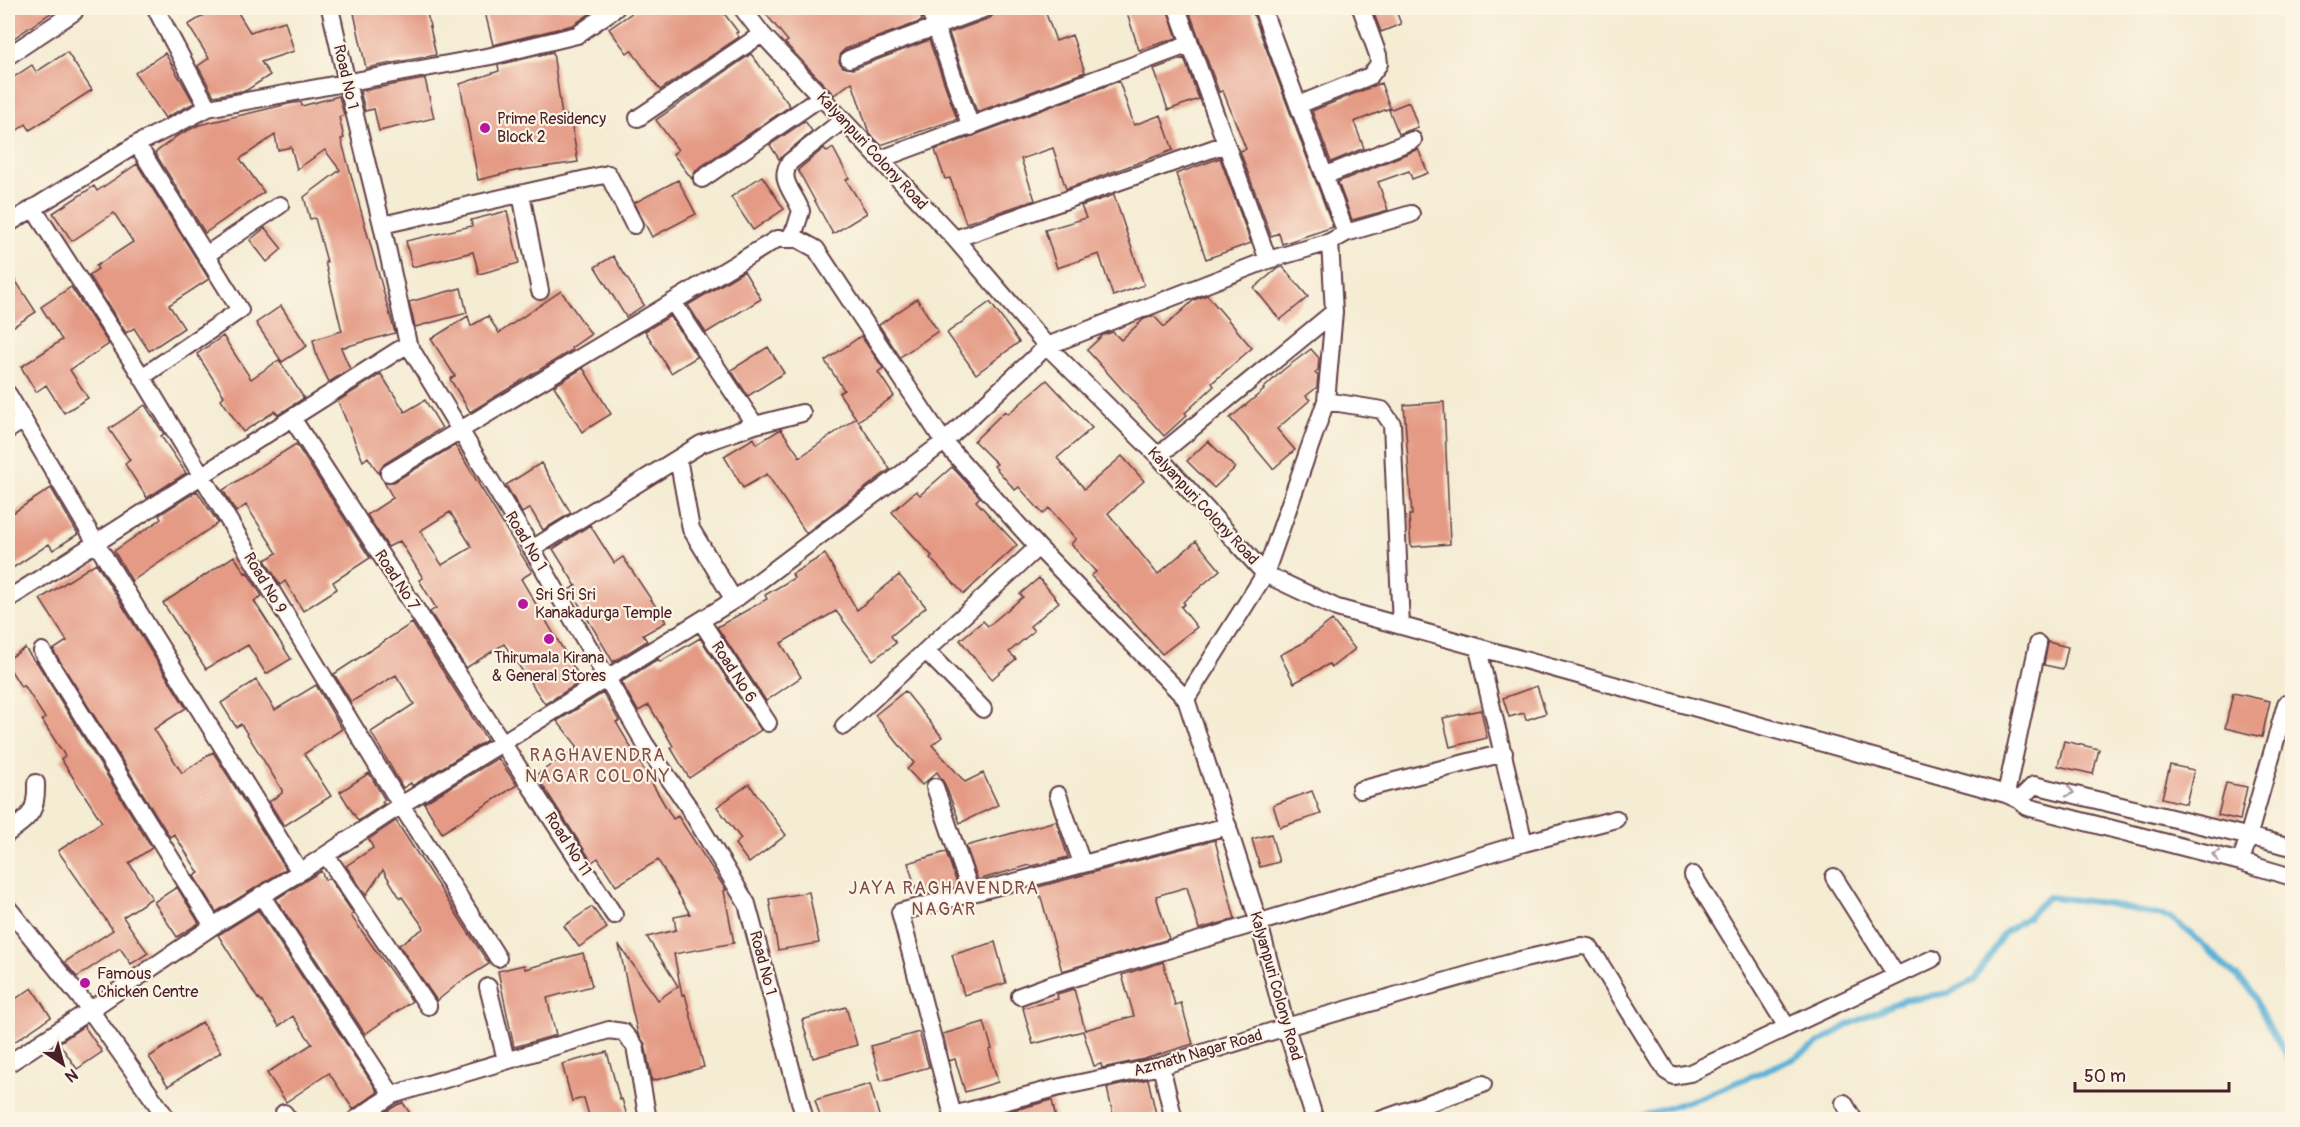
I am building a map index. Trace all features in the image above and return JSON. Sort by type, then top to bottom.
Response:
[{"type":"street","points":[[8,56],[74,12],[74,8]]},
{"type":"street","name":"Road No 1","points":[[330,8],[408,345],[532,549],[645,744],[688,806],[747,904],[805,1119]]},
{"type":"street","points":[[8,224],[137,144],[208,108],[491,56],[578,34],[616,8]]},
{"type":"street","name":"Kalyanpuri Colony Road","points":[[742,8],[762,34],[955,239],[1047,346],[1158,456],[1265,574],[1186,699],[1260,923],[1286,1027],[1315,1119]]},
{"type":"street","points":[[929,8],[971,127]]},
{"type":"street","points":[[849,59],[986,8]]},
{"type":"street","points":[[1179,8],[1268,260]]},
{"type":"street","points":[[1262,8],[1346,234]]},
{"type":"street","points":[[1298,105],[1370,76],[1379,64],[1378,55],[1361,8]]},
{"type":"street","points":[[157,11],[208,108]]},
{"type":"street","points":[[638,118],[762,34]]},
{"type":"street","points":[[881,159],[1190,44]]},
{"type":"street","points":[[702,179],[821,97]]},
{"type":"street","points":[[789,239],[801,211],[784,177],[785,169],[790,162],[843,120]]},
{"type":"street","points":[[1324,176],[1413,140]]},
{"type":"street","points":[[137,144],[240,310],[142,377]]},
{"type":"street","points":[[955,239],[1226,144]]},
{"type":"street","points":[[382,225],[608,174],[634,225]]},
{"type":"street","points":[[521,194],[540,291]]},
{"type":"street","points":[[206,255],[280,205]]},
{"type":"street","name":"Road No 9","points":[[33,208],[142,377],[200,477],[401,805],[498,958]]},
{"type":"street","points":[[8,1064],[213,926],[401,805],[734,600],[944,442],[1047,346],[1268,260],[1330,242],[1346,234],[1411,214]]},
{"type":"street","points":[[389,473],[777,239],[798,239],[816,249],[944,442],[1038,547],[1186,699]]},
{"type":"street","points":[[1330,242],[1334,312],[1326,401],[1265,574],[1337,608],[2013,797],[2027,807],[2241,862],[2292,878]]},
{"type":"street","points":[[673,302],[755,425]]},
{"type":"street","points":[[1158,456],[1334,312]]},
{"type":"street","points":[[8,599],[408,345]]},
{"type":"street","points":[[8,394],[96,543],[300,872]]},
{"type":"street","points":[[1326,401],[1382,410],[1392,424],[1401,626]]},
{"type":"street","points":[[532,549],[701,444],[755,425],[802,413]]},
{"type":"street","name":"Road No 7","points":[[292,418],[502,743]]},
{"type":"street","points":[[8,430],[23,420]]},
{"type":"street","points":[[678,458],[691,530],[734,600]]},
{"type":"street","points":[[844,726],[1038,547]]},
{"type":"street","name":"Road No 6","points":[[701,621],[768,723]]},
{"type":"street","points":[[2013,797],[2038,644]]},
{"type":"street","points":[[1478,649],[1524,843]]},
{"type":"street","points":[[42,651],[213,926]]},
{"type":"street","points":[[926,651],[983,709]]},
{"type":"street","points":[[2241,862],[2286,704]]},
{"type":"street","name":"Road No 11","points":[[502,743],[614,915]]},
{"type":"street","points":[[1360,790],[1504,753]]},
{"type":"street","points":[[8,833],[31,816],[36,807],[36,783]]},
{"type":"street","points":[[2013,797],[2034,784],[2292,847]]},
{"type":"street","points":[[936,787],[971,893]]},
{"type":"street","points":[[1058,795],[1082,864]]},
{"type":"street","points":[[1020,996],[1524,843],[1616,819]]},
{"type":"street","points":[[953,1117],[900,912],[1228,826]]},
{"type":"street","points":[[326,855],[428,1006]]},
{"type":"street","points":[[1693,875],[1787,1027],[1932,959]]},
{"type":"street","points":[[1834,877],[1896,975]]},
{"type":"street","points":[[261,896],[392,1095]]},
{"type":"street","points":[[8,908],[90,1010],[163,1118]]},
{"type":"street","name":"Azmath Nagar Road","points":[[953,1117],[1056,1088],[1161,1066],[1286,1027],[1520,960],[1581,946],[1589,947],[1666,1071],[1674,1076],[1690,1073],[1787,1027]]},
{"type":"street","points":[[488,987],[506,1060]]},
{"type":"street","points":[[355,1119],[392,1095],[609,1030],[623,1032],[635,1046],[648,1119]]},
{"type":"street","points":[[1161,1066],[1174,1119]]},
{"type":"street","points":[[1380,1119],[1483,1084]]},
{"type":"street","points":[[1844,1102],[1854,1119]]},
{"type":"building","points":[[8,8],[58,8],[8,42]]},
{"type":"building","points":[[216,8],[235,8],[250,32],[285,21],[294,51],[261,62],[270,75],[247,90],[214,96],[198,66],[209,58],[188,25]]},
{"type":"building","points":[[381,8],[426,8],[436,55],[366,68],[354,13]]},
{"type":"building","points":[[484,8],[598,8],[573,25],[493,45]]},
{"type":"building","points":[[639,8],[720,8],[738,32],[736,33],[739,37],[660,90],[631,50],[627,53],[609,29]]},
{"type":"building","points":[[761,8],[919,8],[922,21],[845,49],[841,53],[839,62],[843,67],[853,69],[929,40],[957,119],[881,145],[869,133],[852,82],[834,95],[785,43],[788,41]]},
{"type":"building","points":[[996,8],[1044,8],[1056,41],[1072,35],[1085,72],[977,112],[949,33],[990,18]]},
{"type":"building","points":[[1142,8],[1167,8],[1177,38],[1139,50],[1127,13]]},
{"type":"building","points":[[1188,8],[1251,8],[1333,227],[1282,244],[1279,233],[1271,236],[1240,151],[1246,149],[1223,91],[1219,92]]},
{"type":"building","points":[[1395,8],[1401,24],[1381,32],[1373,11]]},
{"type":"building","points":[[67,52],[92,90],[30,130],[26,124],[8,137],[8,81],[32,65],[36,72]]},
{"type":"building","points":[[553,52],[562,116],[570,115],[578,162],[515,171],[478,180],[460,84],[499,71],[498,65]]},
{"type":"building","points":[[165,53],[194,103],[165,118],[135,73]]},
{"type":"building","points":[[751,54],[790,106],[696,170],[692,179],[673,154],[678,150],[656,120]]},
{"type":"building","points":[[1184,58],[1199,99],[1168,110],[1154,69]]},
{"type":"building","points":[[425,79],[434,118],[379,131],[374,109],[365,111],[360,91]]},
{"type":"building","points":[[1119,81],[1134,125],[1161,115],[1173,150],[1066,189],[1053,148],[1021,159],[1035,200],[966,223],[950,178],[945,179],[935,150]]},
{"type":"building","points":[[1381,83],[1390,108],[1354,122],[1364,148],[1331,162],[1312,111]]},
{"type":"building","points":[[339,96],[344,115],[339,117],[344,138],[341,139],[395,333],[341,348],[350,369],[329,382],[317,357],[313,340],[342,331],[315,218],[310,219],[304,197],[340,170],[325,150],[297,169],[291,147],[278,150],[275,135],[240,159],[264,192],[205,233],[155,153],[177,136],[199,125],[288,104],[301,102],[302,106]]},
{"type":"building","points":[[1409,102],[1418,127],[1399,134],[1389,110]]},
{"type":"building","points":[[805,121],[812,131],[779,159],[770,145]]},
{"type":"building","points":[[824,148],[827,152],[833,148],[849,178],[846,180],[867,213],[833,234],[798,170]]},
{"type":"building","points":[[1418,149],[1428,173],[1412,179],[1409,171],[1378,182],[1388,210],[1352,220],[1338,182]]},
{"type":"building","points":[[1220,158],[1251,243],[1206,259],[1176,174]]},
{"type":"building","points":[[137,164],[209,279],[169,305],[184,328],[149,351],[134,328],[126,333],[89,275],[98,269],[96,266],[133,242],[114,213],[72,241],[53,213],[94,186],[97,191]]},
{"type":"building","points":[[762,176],[784,209],[753,230],[731,197]]},
{"type":"building","points":[[678,180],[696,214],[652,237],[634,203]]},
{"type":"building","points":[[1114,195],[1144,285],[1113,296],[1099,254],[1057,268],[1045,230],[1086,218],[1081,206]]},
{"type":"building","points":[[507,211],[519,263],[479,274],[473,252],[412,267],[406,241],[472,226],[471,220]]},
{"type":"building","points":[[265,228],[282,249],[267,262],[250,240]]},
{"type":"building","points":[[613,256],[644,305],[626,317],[595,267]]},
{"type":"building","points":[[1283,267],[1308,297],[1280,320],[1254,288],[1278,268]]},
{"type":"building","points":[[8,269],[36,312],[8,330]]},
{"type":"building","points":[[744,271],[761,299],[706,333],[688,305]]},
{"type":"building","points":[[71,287],[109,344],[70,370],[88,398],[64,413],[46,385],[36,392],[21,367],[62,340],[41,307]]},
{"type":"building","points":[[461,288],[467,313],[415,327],[409,302]]},
{"type":"building","points":[[561,291],[591,334],[571,348],[572,350],[470,412],[450,379],[455,376],[431,339],[468,316],[471,326],[488,316],[499,333]]},
{"type":"building","points":[[1207,295],[1252,348],[1212,383],[1214,386],[1164,436],[1087,350],[1103,335],[1113,332],[1121,340],[1144,319],[1154,316],[1164,327],[1194,300]]},
{"type":"building","points":[[917,299],[938,331],[900,357],[879,325]]},
{"type":"building","points":[[990,302],[1019,342],[976,374],[947,333]]},
{"type":"building","points":[[281,306],[307,346],[282,362],[256,323]]},
{"type":"building","points":[[670,316],[697,357],[671,373],[645,331]]},
{"type":"building","points":[[223,336],[251,379],[279,360],[304,398],[278,415],[275,411],[243,432],[221,399],[224,396],[197,354]]},
{"type":"building","points":[[861,336],[883,368],[878,372],[894,396],[858,421],[890,469],[806,533],[767,474],[743,488],[724,456],[754,438],[757,444],[781,429],[800,457],[856,418],[839,393],[844,390],[825,361]]},
{"type":"building","points":[[768,347],[784,373],[748,396],[731,370]]},
{"type":"building","points":[[1311,349],[1319,358],[1318,370],[1315,373],[1318,376],[1317,387],[1306,396],[1310,400],[1277,429],[1295,450],[1273,469],[1230,418],[1264,390],[1283,370]]},
{"type":"building","points":[[583,368],[611,414],[582,432],[554,386]]},
{"type":"building","points":[[381,374],[405,412],[425,400],[442,428],[384,464],[379,474],[368,457],[363,461],[338,401]]},
{"type":"building","points":[[1047,380],[1092,428],[1057,458],[1084,489],[1122,456],[1144,481],[1108,513],[1155,571],[1158,574],[1196,541],[1220,570],[1183,602],[1185,604],[1181,607],[1197,627],[1162,654],[1091,576],[1096,572],[1071,544],[1076,539],[1049,508],[1043,514],[1019,487],[1015,490],[994,466],[997,464],[974,441],[1005,411],[1008,414]]},
{"type":"building","points":[[1444,402],[1450,544],[1411,547],[1409,515],[1412,515],[1404,405]]},
{"type":"building","points":[[145,405],[164,434],[161,436],[186,473],[147,498],[125,464],[130,460],[109,429]]},
{"type":"building","points":[[1208,441],[1235,468],[1214,488],[1187,461]]},
{"type":"building","points":[[296,444],[370,558],[333,582],[337,589],[303,611],[285,581],[280,585],[265,560],[277,553],[246,505],[236,512],[223,490]]},
{"type":"building","points":[[455,445],[532,572],[521,579],[582,681],[545,704],[504,644],[466,668],[430,612],[436,608],[419,580],[423,578],[400,541],[388,547],[367,515],[393,498],[384,482],[394,482]],"holes":[[[450,512],[472,547],[442,565],[420,531]]]},
{"type":"building","points":[[541,463],[571,513],[543,530],[530,508],[522,513],[506,485]]},
{"type":"building","points":[[952,467],[980,497],[976,501],[1017,545],[964,594],[892,512],[916,491],[920,495]]},
{"type":"building","points":[[51,488],[78,534],[53,550],[49,544],[8,571],[8,516]]},
{"type":"building","points":[[197,491],[218,523],[132,581],[114,551],[161,519],[159,515]]},
{"type":"building","points":[[590,525],[614,563],[623,557],[666,622],[643,635],[647,641],[613,662],[570,589],[576,586],[553,549]]},
{"type":"building","points":[[825,554],[857,610],[899,575],[926,607],[891,636],[896,643],[873,660],[836,611],[781,643],[801,677],[766,701],[717,627],[767,599],[765,595],[794,578],[792,574]]},
{"type":"building","points":[[234,556],[262,596],[254,601],[291,659],[266,674],[248,645],[206,669],[163,603]]},
{"type":"building","points":[[96,563],[186,708],[154,729],[182,773],[213,752],[286,869],[216,912],[194,876],[199,873],[174,834],[170,837],[53,650],[67,641],[40,599]]},
{"type":"building","points":[[1039,578],[1059,602],[1030,626],[1034,631],[1009,652],[1016,659],[992,679],[960,640],[983,621],[988,626],[1023,597],[1020,594]]},
{"type":"building","points":[[1332,620],[1355,649],[1332,667],[1329,664],[1294,683],[1280,655],[1301,644]]},
{"type":"building","points":[[412,623],[487,740],[412,786],[411,783],[403,788],[371,732],[414,704],[396,675],[351,702],[334,674]]},
{"type":"building","points":[[700,638],[761,730],[689,778],[649,705],[638,711],[621,682],[658,659],[660,662]]},
{"type":"building","points":[[2048,642],[2068,647],[2063,669],[2044,665]]},
{"type":"building","points":[[25,648],[36,661],[152,848],[129,863],[152,898],[123,917],[148,953],[131,964],[120,948],[77,977],[65,962],[113,930],[58,851],[102,822],[61,759],[65,756],[42,720],[45,718],[24,685],[21,687],[8,666],[8,659]]},
{"type":"building","points":[[256,680],[275,710],[316,685],[342,729],[304,754],[331,796],[284,826],[269,802],[282,793],[282,790],[241,724],[236,727],[221,703]]},
{"type":"building","points":[[1537,686],[1546,713],[1526,720],[1524,713],[1509,717],[1503,698]]},
{"type":"building","points":[[905,691],[942,737],[932,745],[965,782],[983,773],[998,805],[960,823],[945,784],[937,772],[922,785],[907,769],[914,763],[875,715]]},
{"type":"building","points":[[603,693],[619,721],[616,722],[673,819],[678,816],[726,890],[724,891],[734,943],[674,954],[682,995],[685,994],[704,1067],[652,1081],[645,1044],[638,1034],[619,945],[658,1000],[678,986],[647,937],[676,930],[674,917],[690,914],[658,860],[616,886],[598,858],[592,862],[536,775],[578,747],[557,721]]},
{"type":"building","points":[[2233,693],[2270,701],[2262,737],[2225,728]]},
{"type":"building","points":[[1481,710],[1487,738],[1450,747],[1443,718]]},
{"type":"building","points":[[2064,741],[2099,749],[2093,774],[2058,766]]},
{"type":"building","points":[[498,758],[517,785],[442,833],[424,803]]},
{"type":"building","points":[[2170,765],[2194,770],[2186,804],[2162,798]]},
{"type":"building","points":[[369,773],[385,800],[382,802],[384,804],[358,821],[340,792]]},
{"type":"building","points":[[2226,783],[2247,787],[2240,820],[2218,815]]},
{"type":"building","points":[[749,784],[786,835],[749,863],[735,844],[741,839],[717,807]]},
{"type":"building","points":[[1312,791],[1321,814],[1280,827],[1273,805]]},
{"type":"building","points":[[396,821],[489,964],[460,982],[437,1001],[399,945],[424,928],[402,897],[400,898],[383,870],[366,895],[346,866],[373,848],[369,839]]},
{"type":"building","points":[[1056,821],[1068,857],[978,880],[966,846]]},
{"type":"building","points":[[1271,834],[1279,862],[1260,867],[1252,839]]},
{"type":"building","points":[[1215,840],[1235,919],[1199,929],[1187,887],[1156,896],[1169,939],[1062,971],[1038,887]]},
{"type":"building","points":[[946,852],[958,886],[918,896],[908,863]]},
{"type":"building","points":[[321,871],[325,880],[329,878],[353,913],[351,916],[412,1001],[365,1034],[276,899]]},
{"type":"building","points":[[177,887],[199,923],[177,937],[154,902]]},
{"type":"building","points":[[809,892],[819,943],[778,950],[769,899]]},
{"type":"building","points":[[592,907],[607,928],[579,947],[564,926]]},
{"type":"building","points":[[258,910],[378,1092],[353,1109],[329,1073],[286,1102],[267,1073],[312,1044],[293,1016],[279,1026],[258,999],[218,935]]},
{"type":"building","points":[[995,942],[1006,983],[964,995],[952,955]]},
{"type":"building","points":[[583,953],[592,986],[547,998],[556,1035],[514,1047],[498,971],[524,965],[525,969]]},
{"type":"building","points":[[1163,962],[1175,1005],[1181,1003],[1193,1044],[1144,1059],[1102,1068],[1101,1064],[1094,1066],[1083,1031],[1033,1044],[1023,1008],[1058,999],[1057,994],[1074,989],[1085,1030],[1134,1016],[1122,975]]},
{"type":"building","points":[[32,988],[51,1017],[8,1046],[8,1004]]},
{"type":"building","points":[[846,1007],[857,1045],[813,1058],[802,1020]]},
{"type":"building","points":[[202,1022],[221,1052],[168,1086],[149,1057]]},
{"type":"building","points":[[984,1022],[998,1082],[965,1092],[955,1059],[949,1061],[943,1034]]},
{"type":"building","points":[[84,1026],[102,1052],[77,1069],[59,1043]]},
{"type":"building","points":[[919,1032],[929,1067],[881,1081],[871,1046]]},
{"type":"building","points":[[607,1052],[620,1100],[622,1099],[628,1119],[590,1119],[584,1098],[572,1101],[562,1064]]},
{"type":"building","points":[[1148,1079],[1156,1114],[1133,1119],[1114,1119],[1107,1088]]},
{"type":"building","points":[[870,1084],[880,1119],[821,1119],[815,1100]]},
{"type":"building","points":[[1052,1100],[1056,1119],[984,1119],[984,1118]]},
{"type":"building","points":[[403,1103],[414,1119],[374,1119],[397,1105]]},
{"type":"waterway","points":[[1631,1120],[1701,1097],[1795,1058],[1848,1025],[1903,1000],[1949,993],[1974,980],[2004,933],[2027,917],[2048,897],[2104,903],[2171,918],[2251,990],[2292,1065]]},
{"type":"place","name":"Prime Residency Block 2","points":[[485,128]]},
{"type":"place","name":"Sri Sri Sri Kanakadurga Temple","points":[[523,604]]},
{"type":"place","name":"Thirumala Kirana & General Stores","points":[[549,639]]},
{"type":"place","name":"Famous Chicken Centre","points":[[85,983]]},
{"type":"district","name":"RAGHAVENDRA NAGAR COLONY","points":[[598,765]]},
{"type":"district","name":"JAYA RAGHAVENDRA NAGAR","points":[[944,898]]}]
